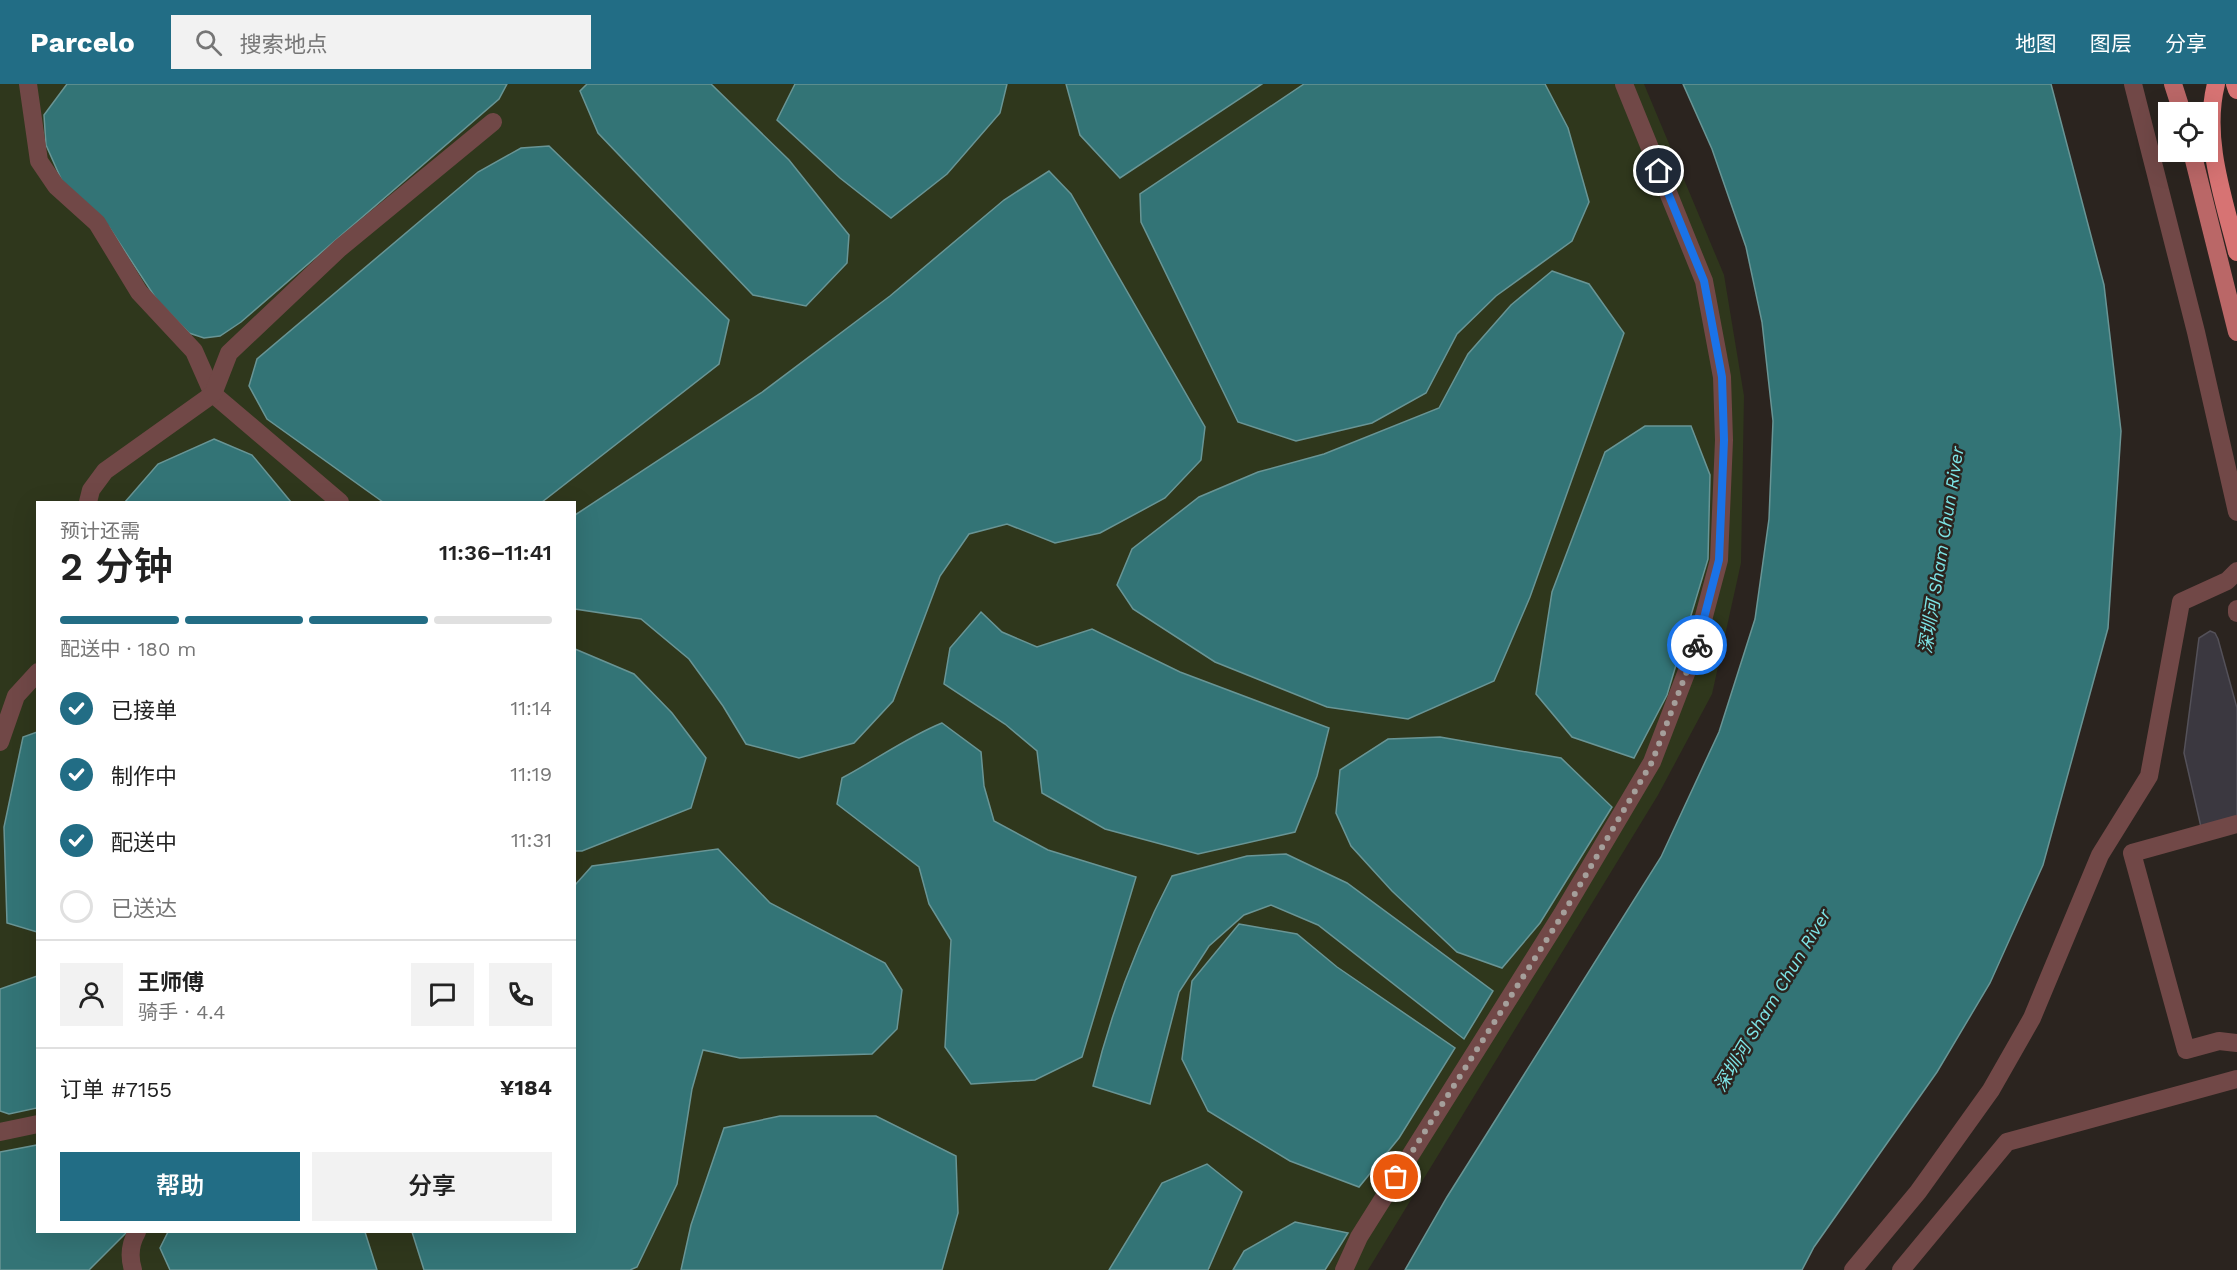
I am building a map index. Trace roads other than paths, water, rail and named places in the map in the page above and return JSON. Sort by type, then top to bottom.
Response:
[{"type":"highway","points":[[2216,84],[2212,124],[2215,158],[2237,252]]},
{"type":"highway","points":[[2235,84],[2237,90]]},
{"type":"main road","points":[[2173,84],[2179,102]]},
{"type":"main road","points":[[2194,162],[2237,332]]},
{"type":"lane","points":[[28,84],[39,161],[56,186],[97,223],[139,292],[194,351],[213,394],[339,501]]},
{"type":"lane","points":[[1344,1270],[1359,1237],[1563,914],[1652,762],[1695,650],[1719,560],[1724,440],[1722,377],[1704,281],[1624,84]]},
{"type":"lane","points":[[2133,84],[2196,332],[2237,512]]},
{"type":"lane","points":[[88,501],[91,490],[105,471],[213,394],[229,352],[340,248],[493,122]]},
{"type":"lane","points":[[1853,1270],[1918,1192],[1985,1100],[2032,1018],[2100,855],[2149,776],[2181,602],[2227,581],[2237,571]]},
{"type":"lane","points":[[0,742],[16,696],[36,674]]},
{"type":"lane","points":[[2237,824],[2132,853],[2186,1050],[2219,1041],[2237,1043]]},
{"type":"lane","points":[[1901,1270],[2007,1142],[2237,1079]]},
{"type":"lane","points":[[0,1132],[36,1124]]},
{"type":"lane","points":[[133,1270],[130,1260],[133,1239],[136,1233]]},
{"type":"water","points":[[67,84],[507,84],[499,99],[241,322],[220,336],[204,338],[189,333],[157,300],[109,227],[62,181],[46,145],[44,115]]},
{"type":"water","points":[[587,84],[711,84],[789,160],[849,235],[847,263],[806,306],[753,295],[598,133],[580,91]]},
{"type":"water","points":[[795,84],[1007,84],[1000,113],[947,174],[891,218],[840,178],[777,120]]},
{"type":"water","points":[[1066,84],[1262,84],[1120,178],[1080,135]]},
{"type":"water","points":[[1304,84],[1545,84],[1568,128],[1589,202],[1572,241],[1496,296],[1457,334],[1426,393],[1372,423],[1296,441],[1238,422],[1141,222],[1140,194]]},
{"type":"water","name":"深圳河 Sham Chun River","points":[[1683,84],[2051,84],[2104,285],[2121,431],[2108,628],[2043,865],[1990,983],[1937,1072],[1814,1247],[1802,1270],[1405,1270],[1447,1197],[1661,857],[1719,732],[1755,619],[1769,519],[1773,421],[1762,322],[1746,247],[1712,149]]},
{"type":"water","points":[[549,146],[729,320],[719,364],[543,501],[382,501],[267,419],[249,386],[257,359],[478,172],[521,148]]},
{"type":"water","points":[[1049,171],[1071,194],[1205,427],[1201,460],[1165,498],[1100,533],[1055,543],[1007,524],[969,534],[940,576],[893,701],[854,743],[799,758],[746,744],[723,706],[689,659],[641,619],[576,609],[576,514],[761,393],[890,296],[1004,200]]},
{"type":"water","points":[[1552,271],[1589,284],[1624,333],[1530,597],[1494,681],[1408,719],[1327,707],[1215,662],[1133,609],[1117,585],[1132,549],[1199,497],[1258,472],[1324,454],[1439,408],[1468,354],[1511,305]]},
{"type":"water","points":[[1645,426],[1691,426],[1710,475],[1708,559],[1667,695],[1634,758],[1572,737],[1536,694],[1552,592],[1605,452]]},
{"type":"water","points":[[214,439],[252,455],[290,501],[126,501],[158,464]]},
{"type":"water","points":[[981,612],[1002,632],[1037,647],[1092,629],[1180,672],[1329,728],[1317,776],[1295,832],[1198,854],[1105,829],[1042,793],[1037,751],[1005,724],[944,684],[950,648]]},
{"type":"water","points":[[576,649],[634,674],[672,713],[706,758],[691,808],[582,851],[576,851]]},
{"type":"water","points":[[942,723],[981,752],[984,786],[994,821],[1048,850],[1136,877],[1082,1057],[1035,1080],[971,1084],[945,1047],[951,940],[929,904],[919,867],[837,804],[842,778]]},
{"type":"water","points":[[36,732],[36,932],[7,923],[4,827],[23,737]]},
{"type":"water","points":[[1440,737],[1561,758],[1612,807],[1540,923],[1502,968],[1457,952],[1392,891],[1351,846],[1336,813],[1340,770],[1388,739]]},
{"type":"water","points":[[718,849],[770,903],[885,963],[902,990],[897,1029],[872,1054],[740,1058],[703,1050],[692,1089],[677,1184],[637,1267],[630,1270],[424,1270],[412,1233],[576,1233],[576,884],[592,866]]},
{"type":"water","points":[[1286,854],[1347,883],[1493,991],[1464,1039],[1318,925],[1271,905],[1244,915],[1209,946],[1179,992],[1150,1104],[1093,1086],[1126,978],[1147,927],[1172,876],[1247,856]]},
{"type":"water","points":[[1239,924],[1297,934],[1337,967],[1455,1048],[1399,1138],[1359,1187],[1290,1161],[1208,1111],[1182,1059],[1192,981]]},
{"type":"water","points":[[36,976],[36,1108],[9,1114],[0,1111],[0,989]]},
{"type":"water","points":[[780,1116],[876,1116],[956,1156],[958,1213],[942,1270],[681,1270],[691,1225],[724,1128]]},
{"type":"water","points":[[36,1145],[36,1233],[126,1233],[89,1270],[0,1270],[0,1152]]},
{"type":"water","points":[[1207,1164],[1242,1192],[1208,1270],[1109,1270],[1162,1183]]},
{"type":"water","points":[[1295,1222],[1348,1233],[1325,1270],[1233,1270],[1244,1251]]},
{"type":"water","points":[[168,1233],[365,1233],[377,1270],[170,1270],[160,1248]]}]
